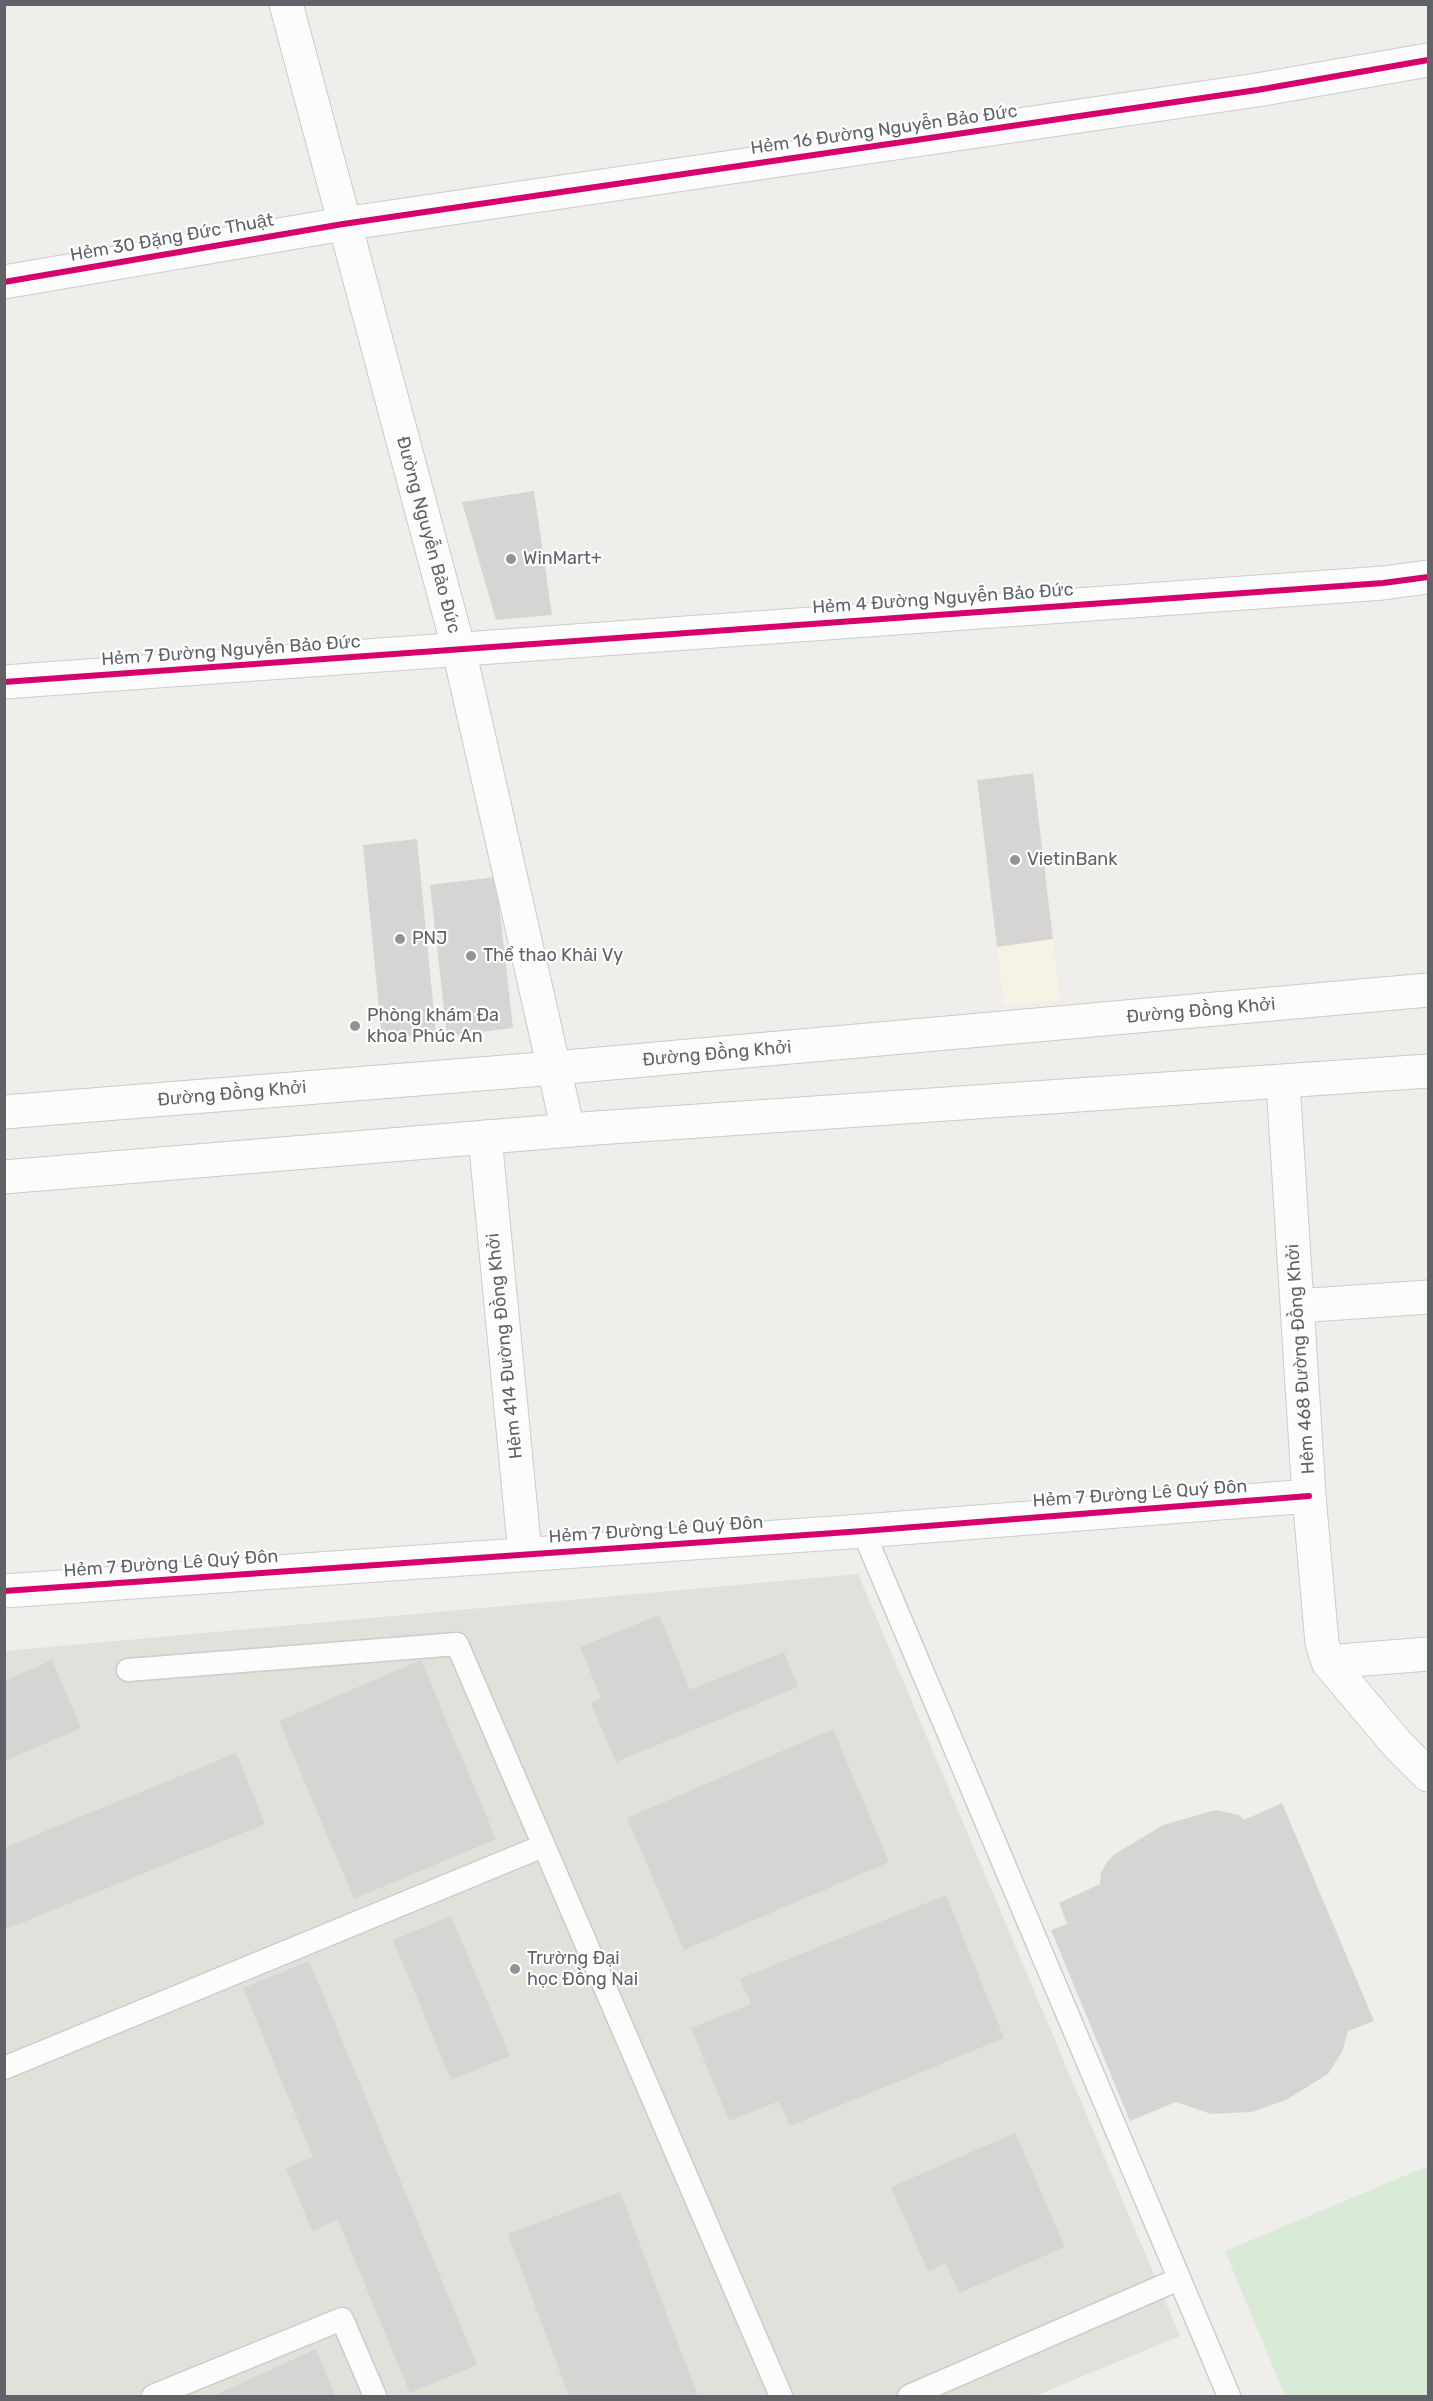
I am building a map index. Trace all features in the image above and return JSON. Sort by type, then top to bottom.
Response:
[{"type":"street","name":"Đường Nguyễn Bảo Đức","points":[[286,4],[459,650],[568,1130]]},
{"type":"street","name":"Hẻm 16 Đường Nguyễn Bảo Đức","points":[[344,225],[1257,90],[1428,60]]},
{"type":"street","name":"Hẻm 30 Đặng Đức Thuật","points":[[4,282],[344,225]]},
{"type":"street","name":"Hẻm 4 Đường Nguyễn Bảo Đức","points":[[459,650],[1360,584],[1428,577]]},
{"type":"street","name":"Hẻm 7 Đường Nguyễn Bảo Đức","points":[[4,682],[459,650]]},
{"type":"street","name":"Đường Đồng Khởi","points":[[4,1112],[555,1068],[1428,990]]},
{"type":"street","points":[[4,1177],[568,1130],[1428,1071]]},
{"type":"street","name":"Hẻm 468 Đường Đồng Khởi","points":[[1283,1082],[1309,1496],[1322,1643],[1328,1662],[1398,1746],[1428,1775]]},
{"type":"street","name":"Hẻm 414 Đường Đồng Khởi","points":[[485,1137],[525,1554]]},
{"type":"street","points":[[1297,1306],[1428,1296]]},
{"type":"street","name":"Hẻm 7 Đường Lê Quý Đôn","points":[[4,1591],[863,1531],[1309,1496]]},
{"type":"street","points":[[1328,1662],[1428,1654]]},
{"type":"lane","points":[[863,1531],[1228,2397]]},
{"type":"lane","points":[[128,1670],[457,1644],[781,2397]]},
{"type":"lane","points":[[4,2068],[543,1846]]},
{"type":"lane","points":[[909,2397],[1179,2279]]},
{"type":"lane","points":[[153,2397],[342,2319],[375,2397]]},
{"type":"shaded area","name":"VietinBank","points":[[1033,773],[1060,1001],[1004,1005],[977,780]]},
{"type":"shaded area","name":"Trường Đại học Đồng Nai","points":[[858,1574],[1180,2336],[1035,2396],[5,2396],[5,1651]]},
{"type":"green space","points":[[1428,2166],[1428,2396],[1285,2396],[1225,2251]]},
{"type":"building","name":"WinMart+","points":[[534,491],[552,615],[496,620],[462,502]]},
{"type":"building","name":"VietinBank","points":[[1033,773],[1053,939],[997,947],[977,780]]},
{"type":"building","name":"PNJ","points":[[417,839],[436,1034],[382,1039],[363,845]]},
{"type":"building","name":"Thể thao Khải Vy","points":[[496,877],[513,1028],[447,1036],[430,885]]},
{"type":"building","points":[[659,1615],[690,1690],[784,1652],[798,1687],[616,1762],[591,1703],[601,1698],[580,1647]]},
{"type":"building","points":[[52,1660],[81,1728],[5,1761],[5,1681]]},
{"type":"building","points":[[421,1660],[496,1839],[354,1899],[279,1721]]},
{"type":"building","points":[[833,1729],[889,1862],[684,1950],[627,1818]]},
{"type":"building","points":[[236,1753],[265,1824],[4,1930],[4,1848]]},
{"type":"building","points":[[1282,1803],[1374,2021],[1348,2031],[1342,2052],[1328,2074],[1286,2100],[1252,2112],[1211,2114],[1176,2102],[1130,2121],[1051,1930],[1067,1924],[1059,1903],[1100,1884],[1101,1873],[1115,1854],[1163,1825],[1216,1810],[1239,1815],[1244,1820]]},
{"type":"building","points":[[946,1895],[1004,2038],[790,2126],[779,2101],[729,2121],[691,2028],[751,2004],[740,1979]]},
{"type":"building","points":[[451,1916],[510,2056],[451,2080],[393,1940]]},
{"type":"building","points":[[309,1961],[477,2365],[410,2393],[338,2220],[312,2231],[286,2168],[313,2157],[243,1988]]},
{"type":"building","points":[[1015,2133],[1065,2247],[959,2293],[946,2263],[928,2271],[891,2187]]},
{"type":"building","points":[[620,2192],[698,2396],[569,2396],[508,2234]]},
{"type":"building","points":[[316,2349],[335,2396],[213,2396]]},
{"type":"cycle path","points":[[4,282],[343,224],[1257,90],[1428,60]]},
{"type":"cycle path","points":[[4,682],[1383,583],[1428,577]]},
{"type":"cycle path","points":[[4,1591],[863,1531],[1309,1496]]},
{"type":"place","name":"WinMart+","points":[[511,559]]},
{"type":"place","name":"VietinBank","points":[[1015,860]]},
{"type":"place","name":"PNJ","points":[[400,939]]},
{"type":"place","name":"Thể thao Khải Vy","points":[[471,956]]},
{"type":"place","name":"Phòng khám Đa khoa Phúc An","points":[[355,1026]]},
{"type":"place","name":"Trường Đại học Đồng Nai","points":[[515,1969]]}]
